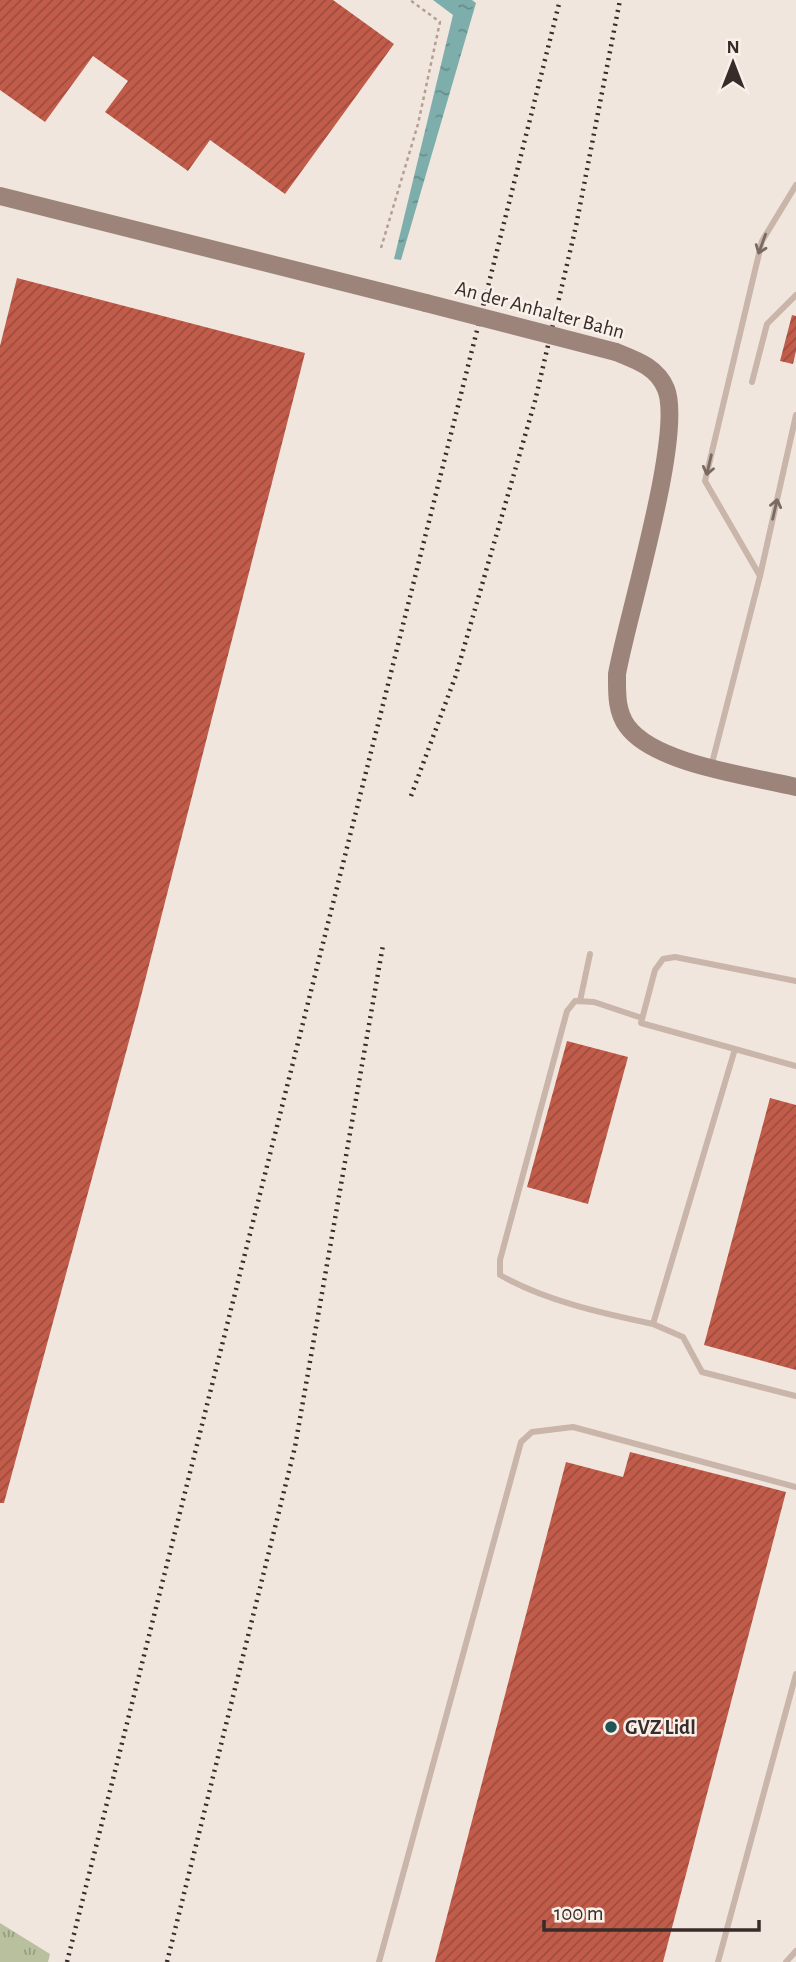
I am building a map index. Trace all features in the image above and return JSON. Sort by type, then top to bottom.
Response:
[{"type":"street","name":"An der Anhalter Bahn","points":[[0,196],[616,352],[647,365],[665,388],[670,406],[666,458],[617,674],[619,709],[625,724],[647,746],[711,766],[796,787]]},
{"type":"lane","points":[[760,576],[705,481],[762,241],[796,185]]},
{"type":"lane","points":[[752,382],[767,324],[796,295]]},
{"type":"lane","points":[[711,766],[760,576],[796,415]]},
{"type":"lane","points":[[580,1001],[590,954]]},
{"type":"lane","points":[[796,981],[675,957],[663,959],[655,970],[641,1023],[796,1066]]},
{"type":"lane","points":[[642,1017],[594,1002],[575,1001],[567,1011],[500,1260],[500,1275],[518,1285],[599,1312],[653,1324],[683,1336],[702,1372],[796,1396]]},
{"type":"lane","points":[[653,1324],[736,1049]]},
{"type":"lane","points":[[379,1962],[521,1442],[532,1432],[573,1427],[796,1488]]},
{"type":"lane","points":[[718,1962],[796,1674]]},
{"type":"lane","points":[[786,1962],[796,1951]]},
{"type":"path","points":[[381,248],[418,124],[440,22],[410,0]]},
{"type":"green space","points":[[0,1923],[50,1954],[48,1962],[0,1962]]},
{"type":"water","points":[[433,0],[472,0],[476,3],[401,260],[394,259],[453,15]]},
{"type":"building","points":[[0,0],[333,0],[394,44],[285,194],[210,140],[188,171],[105,112],[128,81],[93,56],[45,122],[0,90]]},
{"type":"building","points":[[17,278],[305,353],[138,1008],[4,1503],[0,1503],[0,346]]},
{"type":"building","points":[[792,315],[796,316],[796,351],[793,364],[780,361]]},
{"type":"building","points":[[567,1041],[628,1057],[588,1204],[527,1187]]},
{"type":"building","points":[[770,1098],[796,1105],[796,1370],[704,1345]]},
{"type":"building","name":"GVZ Lidl","points":[[630,1452],[786,1492],[663,1962],[435,1962],[566,1462],[623,1477]]},
{"type":"railway","points":[[67,1962],[560,0]]},
{"type":"railway","points":[[411,796],[456,675],[535,401],[576,226],[620,0]]},
{"type":"railway","points":[[167,1962],[295,1447],[383,945]]},
{"type":"place","name":"GVZ Lidl","points":[[611,1727]]}]
